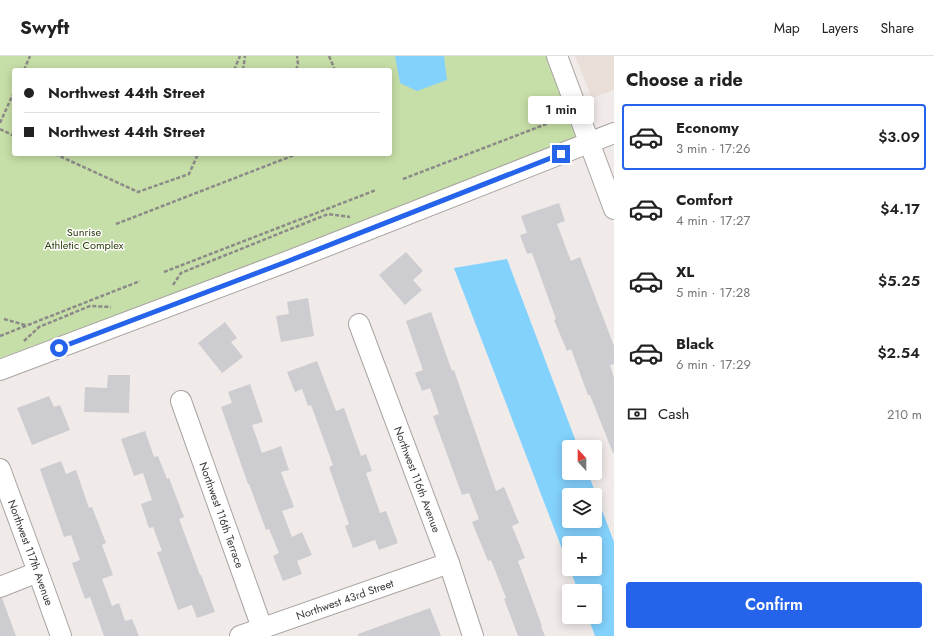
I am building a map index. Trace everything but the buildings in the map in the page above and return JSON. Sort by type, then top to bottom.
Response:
[{"type":"street","points":[[557,56],[614,209]]},
{"type":"street","points":[[0,370],[286,262],[614,133]]},
{"type":"street","name":"Northwest 116th Avenue","points":[[360,324],[449,562],[473,636]]},
{"type":"street","name":"Northwest 116th Terrace","points":[[181,401],[262,628]]},
{"type":"street","name":"Northwest 117th Avenue","points":[[0,469],[61,636]]},
{"type":"street","name":"Northwest 43rd Street","points":[[240,636],[449,562]]},
{"type":"street","points":[[0,587],[38,572]]},
{"type":"path","points":[[25,68],[30,56]]},
{"type":"path","points":[[235,68],[240,56]]},
{"type":"path","points":[[243,68],[245,56]]},
{"type":"path","points":[[297,56],[298,64],[297,68]]},
{"type":"path","points":[[329,56],[334,68]]},
{"type":"path","points":[[0,123],[12,96]]},
{"type":"path","points":[[403,179],[562,118]]},
{"type":"path","points":[[0,129],[12,135]]},
{"type":"path","points":[[59,156],[138,192],[189,174],[197,156]]},
{"type":"path","points":[[116,224],[292,156]]},
{"type":"path","points":[[164,272],[376,190]]},
{"type":"path","points":[[167,288],[172,285],[181,272],[328,214],[354,217]]},
{"type":"path","points":[[0,336],[140,281]]},
{"type":"path","points":[[22,342],[38,327],[90,306],[118,308]]},
{"type":"path","points":[[4,319],[26,326]]},
{"type":"shaded area","points":[[575,56],[614,56],[614,90],[592,98]]},
{"type":"green space","name":"Sunrise Athletic Complex","points":[[0,56],[556,56],[589,143],[0,358]]},
{"type":"water","points":[[395,56],[444,56],[447,80],[417,91],[400,83]]},
{"type":"water","points":[[507,259],[575,440],[562,440],[562,480],[591,480],[594,488],[562,488],[562,528],[602,528],[602,510],[614,542],[614,636],[595,636],[591,624],[602,624],[602,584],[575,584],[573,576],[602,576],[602,536],[562,536],[562,549],[454,268]]},
{"type":"route","points":[[59,348],[286,262],[561,154]]}]
